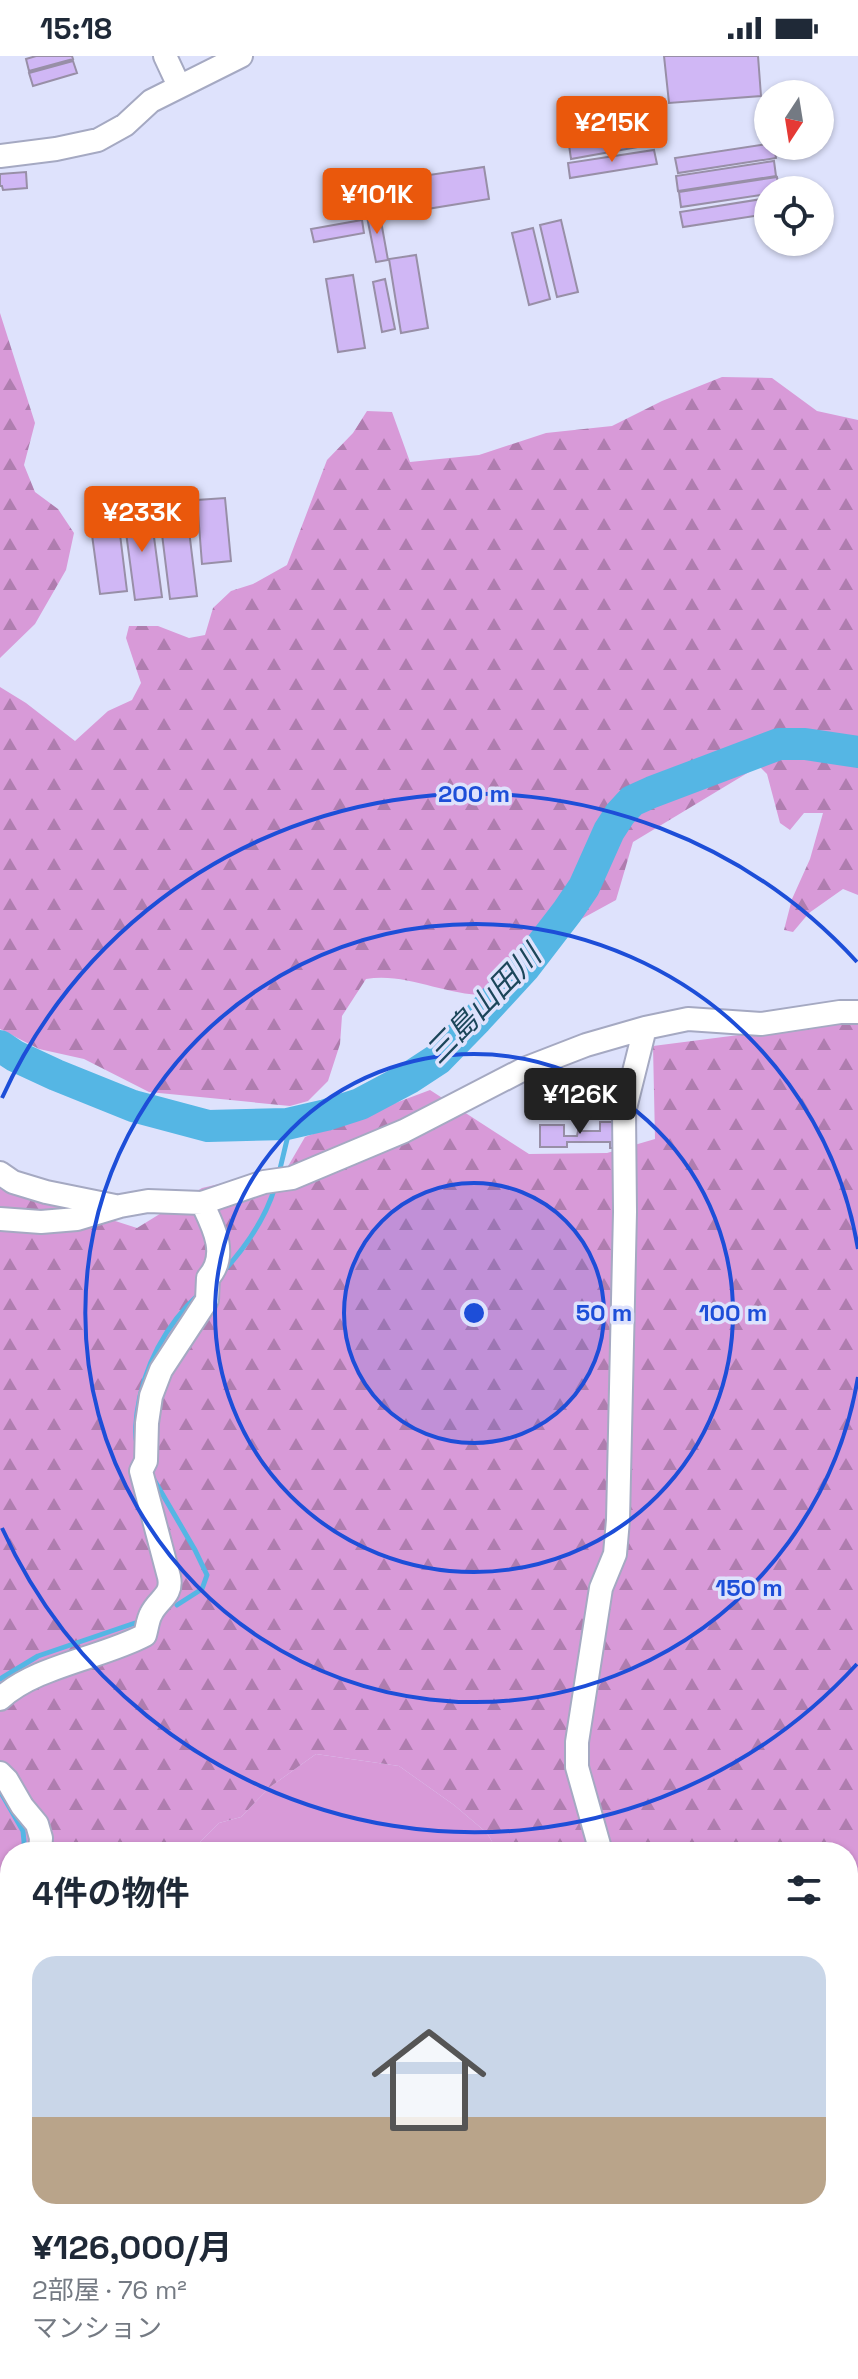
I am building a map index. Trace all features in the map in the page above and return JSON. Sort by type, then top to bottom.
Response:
[{"type":"street","points":[[165,56],[179,86]]},
{"type":"street","points":[[0,156],[98,140],[125,125],[144,105],[241,56]]},
{"type":"street","points":[[0,1219],[41,1222],[77,1219],[148,1201],[202,1203],[264,1182],[292,1178],[404,1131],[524,1069],[586,1045],[645,1028],[688,1019],[761,1024],[858,1012]]},
{"type":"street","points":[[598,1842],[577,1767],[577,1742],[601,1588],[615,1554],[625,1212],[624,1112],[645,1028]]},
{"type":"street","points":[[0,1173],[13,1182],[46,1192],[120,1206]]},
{"type":"street","points":[[0,1699],[31,1678],[126,1645],[145,1635],[151,1612],[168,1593],[171,1585],[143,1466],[151,1396],[161,1370],[207,1300],[208,1278],[216,1261],[219,1241],[202,1203]]},
{"type":"street","points":[[0,1773],[37,1824],[41,1842]]},
{"type":"green space","points":[[0,313],[35,423],[24,465],[35,492],[58,509],[74,533],[66,570],[35,624],[0,658]]},
{"type":"green space","points":[[722,377],[772,378],[817,411],[858,420],[858,895],[843,889],[809,913],[793,932],[784,930],[823,813],[804,813],[790,830],[780,823],[767,774],[759,766],[633,842],[616,900],[530,947],[487,995],[456,992],[396,979],[366,979],[342,1016],[340,1044],[328,1081],[308,1101],[290,1106],[149,1092],[84,1059],[39,1049],[0,1029],[0,687],[75,741],[108,711],[132,700],[141,683],[126,638],[129,626],[158,626],[189,638],[205,635],[213,608],[231,591],[253,584],[287,565],[327,460],[353,433],[367,411],[392,412],[410,462],[479,455],[546,433],[612,426],[662,401]]},
{"type":"green space","points":[[858,1021],[858,1842],[492,1842],[487,1833],[454,1805],[399,1766],[316,1754],[270,1787],[241,1817],[219,1823],[200,1842],[0,1842],[0,1184],[137,1228],[202,1188],[287,1168],[305,1137],[430,1090],[529,1154],[607,1153],[655,1139],[653,1046]]},
{"type":"green space","points":[[316,1754],[399,1766],[454,1805],[487,1833],[492,1842],[200,1842],[219,1823],[241,1817],[270,1787]]},
{"type":"building","points":[[72,56],[73,59],[29,71],[26,59]]},
{"type":"building","points":[[664,56],[758,56],[760,80],[754,80],[754,97],[669,103]]},
{"type":"building","points":[[73,61],[77,73],[33,86],[29,73]]},
{"type":"building","points":[[638,102],[640,113],[579,123],[577,112]]},
{"type":"building","points":[[640,118],[642,129],[581,139],[580,128]]},
{"type":"building","points":[[646,131],[649,145],[571,159],[569,145]]},
{"type":"building","points":[[754,146],[754,160],[763,160],[678,173],[675,158]]},
{"type":"building","points":[[654,150],[657,164],[570,178],[568,163]]},
{"type":"building","points":[[774,161],[776,176],[754,176],[754,179],[678,191],[676,176]]},
{"type":"building","points":[[484,167],[489,199],[427,209],[422,176]]},
{"type":"building","points":[[26,172],[27,188],[3,190],[0,186],[0,174]]},
{"type":"building","points":[[754,181],[754,196],[681,207],[679,192]]},
{"type":"building","points":[[754,200],[754,216],[683,227],[680,212]]},
{"type":"building","points":[[379,210],[388,260],[376,262],[366,212]]},
{"type":"building","points":[[362,220],[364,233],[314,242],[311,229]]},
{"type":"building","points":[[561,220],[578,292],[557,297],[540,225]]},
{"type":"building","points":[[533,228],[550,299],[529,305],[512,233]]},
{"type":"building","points":[[416,255],[428,328],[401,333],[389,259]]},
{"type":"building","points":[[353,275],[365,348],[338,352],[326,279]]},
{"type":"building","points":[[385,279],[395,329],[382,332],[373,282]]},
{"type":"building","points":[[225,498],[231,561],[202,564],[197,500]]},
{"type":"building","points":[[186,506],[197,596],[170,599],[159,510]]},
{"type":"building","points":[[150,507],[162,597],[135,600],[123,510]]},
{"type":"building","points":[[117,510],[127,591],[100,594],[89,513]]},
{"type":"building","points":[[610,1097],[612,1117],[596,1118],[594,1099]]},
{"type":"building","points":[[600,1122],[617,1122],[621,1148],[610,1148],[610,1142],[567,1142],[567,1147],[540,1147],[540,1125],[564,1125],[564,1136],[577,1136],[578,1131],[600,1131]]},
{"type":"waterway","name":"三島山田川","points":[[0,1046],[56,1075],[133,1106],[208,1126],[287,1124],[360,1104],[438,1059],[524,968],[584,887],[609,831],[632,801],[779,744],[805,744],[858,752]]},
{"type":"waterway","points":[[279,1173],[291,1123]]},
{"type":"waterway","points":[[222,1273],[253,1233],[275,1187]]},
{"type":"waterway","points":[[137,1444],[137,1413],[151,1363],[167,1332],[200,1293]]},
{"type":"waterway","points":[[153,1478],[207,1575],[202,1589],[177,1605]]},
{"type":"waterway","points":[[0,1679],[38,1656],[135,1623]]},
{"type":"waterway","points":[[0,1791],[23,1831],[24,1842]]}]
